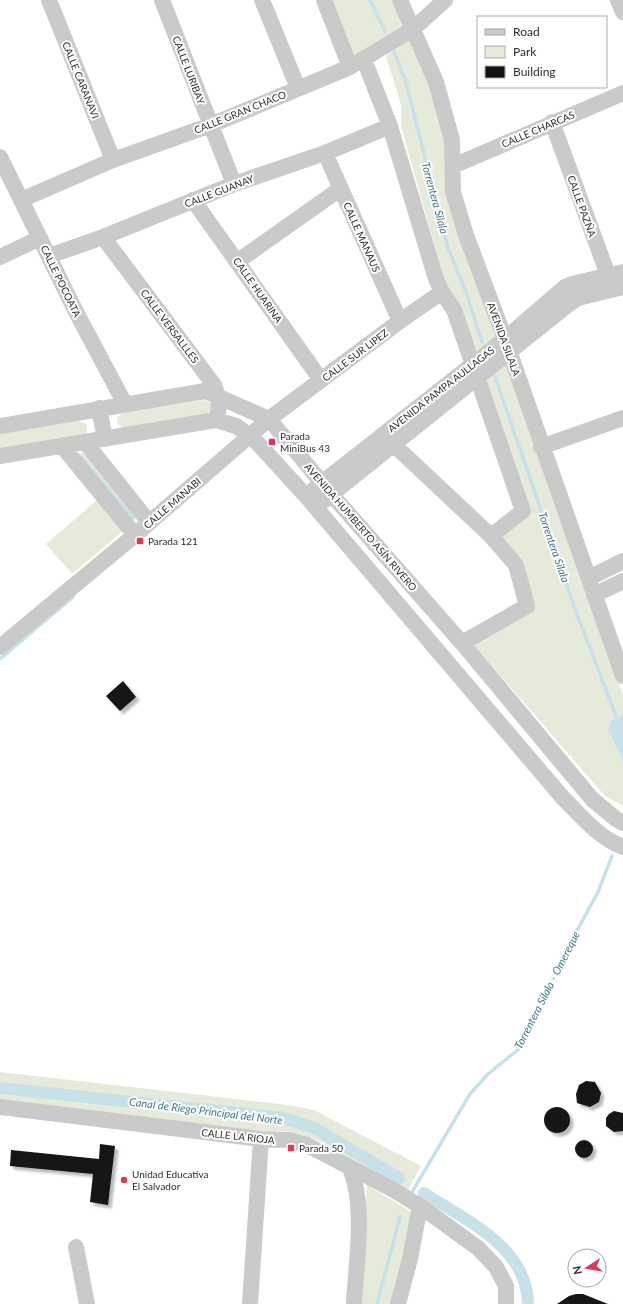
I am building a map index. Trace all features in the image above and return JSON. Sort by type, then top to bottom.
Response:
[{"type":"street","name":"CALLE CARANAVI","points":[[49,0],[113,160]]},
{"type":"street","name":"CALLE LURIBAY","points":[[162,0],[234,184]]},
{"type":"street","points":[[262,0],[298,88]]},
{"type":"street","points":[[324,0],[350,68]]},
{"type":"street","name":"AVENIDA SILALA","points":[[400,0],[436,82],[452,140],[453,192],[461,221],[507,345],[623,676]]},
{"type":"street","name":"CALLE GRAN CHACO","points":[[21,200],[113,160],[210,125],[350,68],[414,29],[445,0]]},
{"type":"street","points":[[618,0],[623,12]]},
{"type":"street","points":[[364,60],[390,126],[442,292],[454,310],[523,511],[491,536]]},
{"type":"street","name":"CALLE CHARCAS","points":[[453,166],[552,122],[623,93]]},
{"type":"street","name":"CALLE PAZÑA","points":[[552,122],[615,284]]},
{"type":"street","name":"CALLE GUANAY","points":[[48,256],[103,237],[234,184],[325,153],[390,126]]},
{"type":"street","name":"CALLE MANAUS","points":[[325,153],[400,321]]},
{"type":"street","name":"CALLE POCOATA","points":[[0,156],[75,310],[125,404]]},
{"type":"street","points":[[238,261],[340,189]]},
{"type":"street","name":"CALLE HUARINA","points":[[193,200],[238,261],[321,380]]},
{"type":"street","name":"CALLE VERSALLLES","points":[[103,237],[214,384],[219,396]]},
{"type":"street","points":[[0,257],[40,238]]},
{"type":"street","name":"AVENIDA PAMPA AULLAGAS","points":[[327,488],[393,444],[507,345],[578,298],[615,284],[623,272]]},
{"type":"street","name":"CALLE SUR LIPEZ","points":[[269,420],[400,321],[442,292]]},
{"type":"street","name":"AVENIDA PAMPA AULLAGAS","points":[[310,501],[476,371]]},
{"type":"street","name":"AVENIDA HUMBERTO ASÍN RIVERO","points":[[0,426],[205,391],[219,396],[269,420],[462,643],[592,799],[616,819],[623,822]]},
{"type":"street","points":[[216,420],[219,413],[219,396]]},
{"type":"street","points":[[99,408],[105,439]]},
{"type":"street","points":[[542,447],[623,418]]},
{"type":"street","points":[[0,456],[216,420],[236,426],[251,436],[310,501],[563,798],[600,833],[615,843],[623,846]]},
{"type":"street","name":"CALLE MANABI","points":[[0,647],[135,535],[269,420]]},
{"type":"street","points":[[86,442],[149,522]]},
{"type":"street","points":[[393,444],[491,536],[516,566],[527,606],[462,643]]},
{"type":"street","points":[[62,446],[135,535]]},
{"type":"street","points":[[589,578],[623,561]]},
{"type":"street","points":[[594,595],[623,581]]},
{"type":"street","points":[[563,798],[579,783]]},
{"type":"street","name":"CALLE LA RIOJA","points":[[0,1107],[261,1140],[290,1140],[307,1145],[420,1206],[478,1248],[496,1268],[506,1286],[506,1304]]},
{"type":"street","points":[[250,1304],[261,1140]]},
{"type":"street","points":[[350,1168],[356,1181],[360,1201],[354,1304]]},
{"type":"street","points":[[398,1304],[410,1259],[420,1206]]},
{"type":"street","points":[[76,1247],[87,1304]]},
{"type":"green space","points":[[331,0],[394,0],[404,25],[352,57]]},
{"type":"green space","points":[[412,37],[431,83],[499,334],[477,352],[459,305],[445,283],[401,126],[401,105],[386,56]]},
{"type":"green space","points":[[505,361],[623,695],[623,806],[605,796],[473,644],[533,608],[524,562],[501,538],[531,515],[485,379]]},
{"type":"green space","points":[[203,400],[211,403],[211,412],[208,415],[123,429],[117,423],[118,416],[124,413]]},
{"type":"green space","points":[[78,421],[87,424],[87,434],[0,451],[0,434]]},
{"type":"green space","points":[[85,453],[138,517],[132,522],[75,454]]},
{"type":"green space","points":[[97,500],[123,531],[72,574],[46,544]]},
{"type":"green space","points":[[0,1072],[288,1105],[314,1110],[421,1166],[407,1192],[321,1142],[287,1131],[259,1131],[0,1100]]},
{"type":"green space","points":[[367,1185],[415,1214],[392,1304],[360,1304]]},
{"type":"water","points":[[623,715],[623,761],[608,729],[612,720]]},
{"type":"building","points":[[123,681],[136,697],[120,711],[106,696]]},
{"type":"building","points":[[586,1081],[595,1082],[601,1093],[599,1102],[590,1107],[577,1103],[576,1094],[579,1085]]},
{"type":"building","points":[[557,1107],[566,1111],[570,1120],[566,1129],[557,1133],[548,1129],[544,1120],[548,1111]]},
{"type":"building","points":[[614,1111],[623,1113],[623,1131],[614,1132],[606,1126],[606,1118]]},
{"type":"building","points":[[584,1140],[590,1143],[593,1149],[590,1155],[584,1158],[578,1155],[575,1149],[578,1143]]},
{"type":"building","points":[[100,1144],[115,1146],[108,1205],[90,1202],[93,1174],[10,1166],[11,1150],[99,1159]]},
{"type":"building","points":[[583,1294],[608,1304],[557,1304],[569,1296]]},
{"type":"waterway","name":"Torrentera Silala","points":[[370,0],[385,31]]},
{"type":"waterway","name":"Torrentera Silala","points":[[394,52],[405,79],[448,248],[466,292],[482,342]]},
{"type":"waterway","name":"Torrentera Silala","points":[[495,376],[572,601],[616,716]]},
{"type":"waterway","points":[[81,457],[133,518]]},
{"type":"waterway","points":[[0,659],[73,597]]},
{"type":"waterway","name":"Torrentera Silala - Omereque","points":[[412,1192],[470,1094],[488,1074],[519,1049],[563,956],[598,892],[612,856]]},
{"type":"waterway","name":"Canal de Riego Principal del Norte","points":[[0,1088],[283,1118],[314,1128],[399,1178]]},
{"type":"waterway","name":"Canal de Riego Principal del Norte","points":[[424,1193],[475,1225],[506,1251],[517,1266],[525,1284],[528,1304]]},
{"type":"waterway","name":"Torrentera Silala - Omereque","points":[[377,1304],[400,1217]]},
{"type":"place","name":"Parada MiniBus 43","points":[[272,442]]},
{"type":"place","name":"Parada 121","points":[[140,541]]},
{"type":"place","name":"Parada 50","points":[[291,1148]]},
{"type":"place","name":"Unidad Educativa El Salvador","points":[[124,1180]]}]
